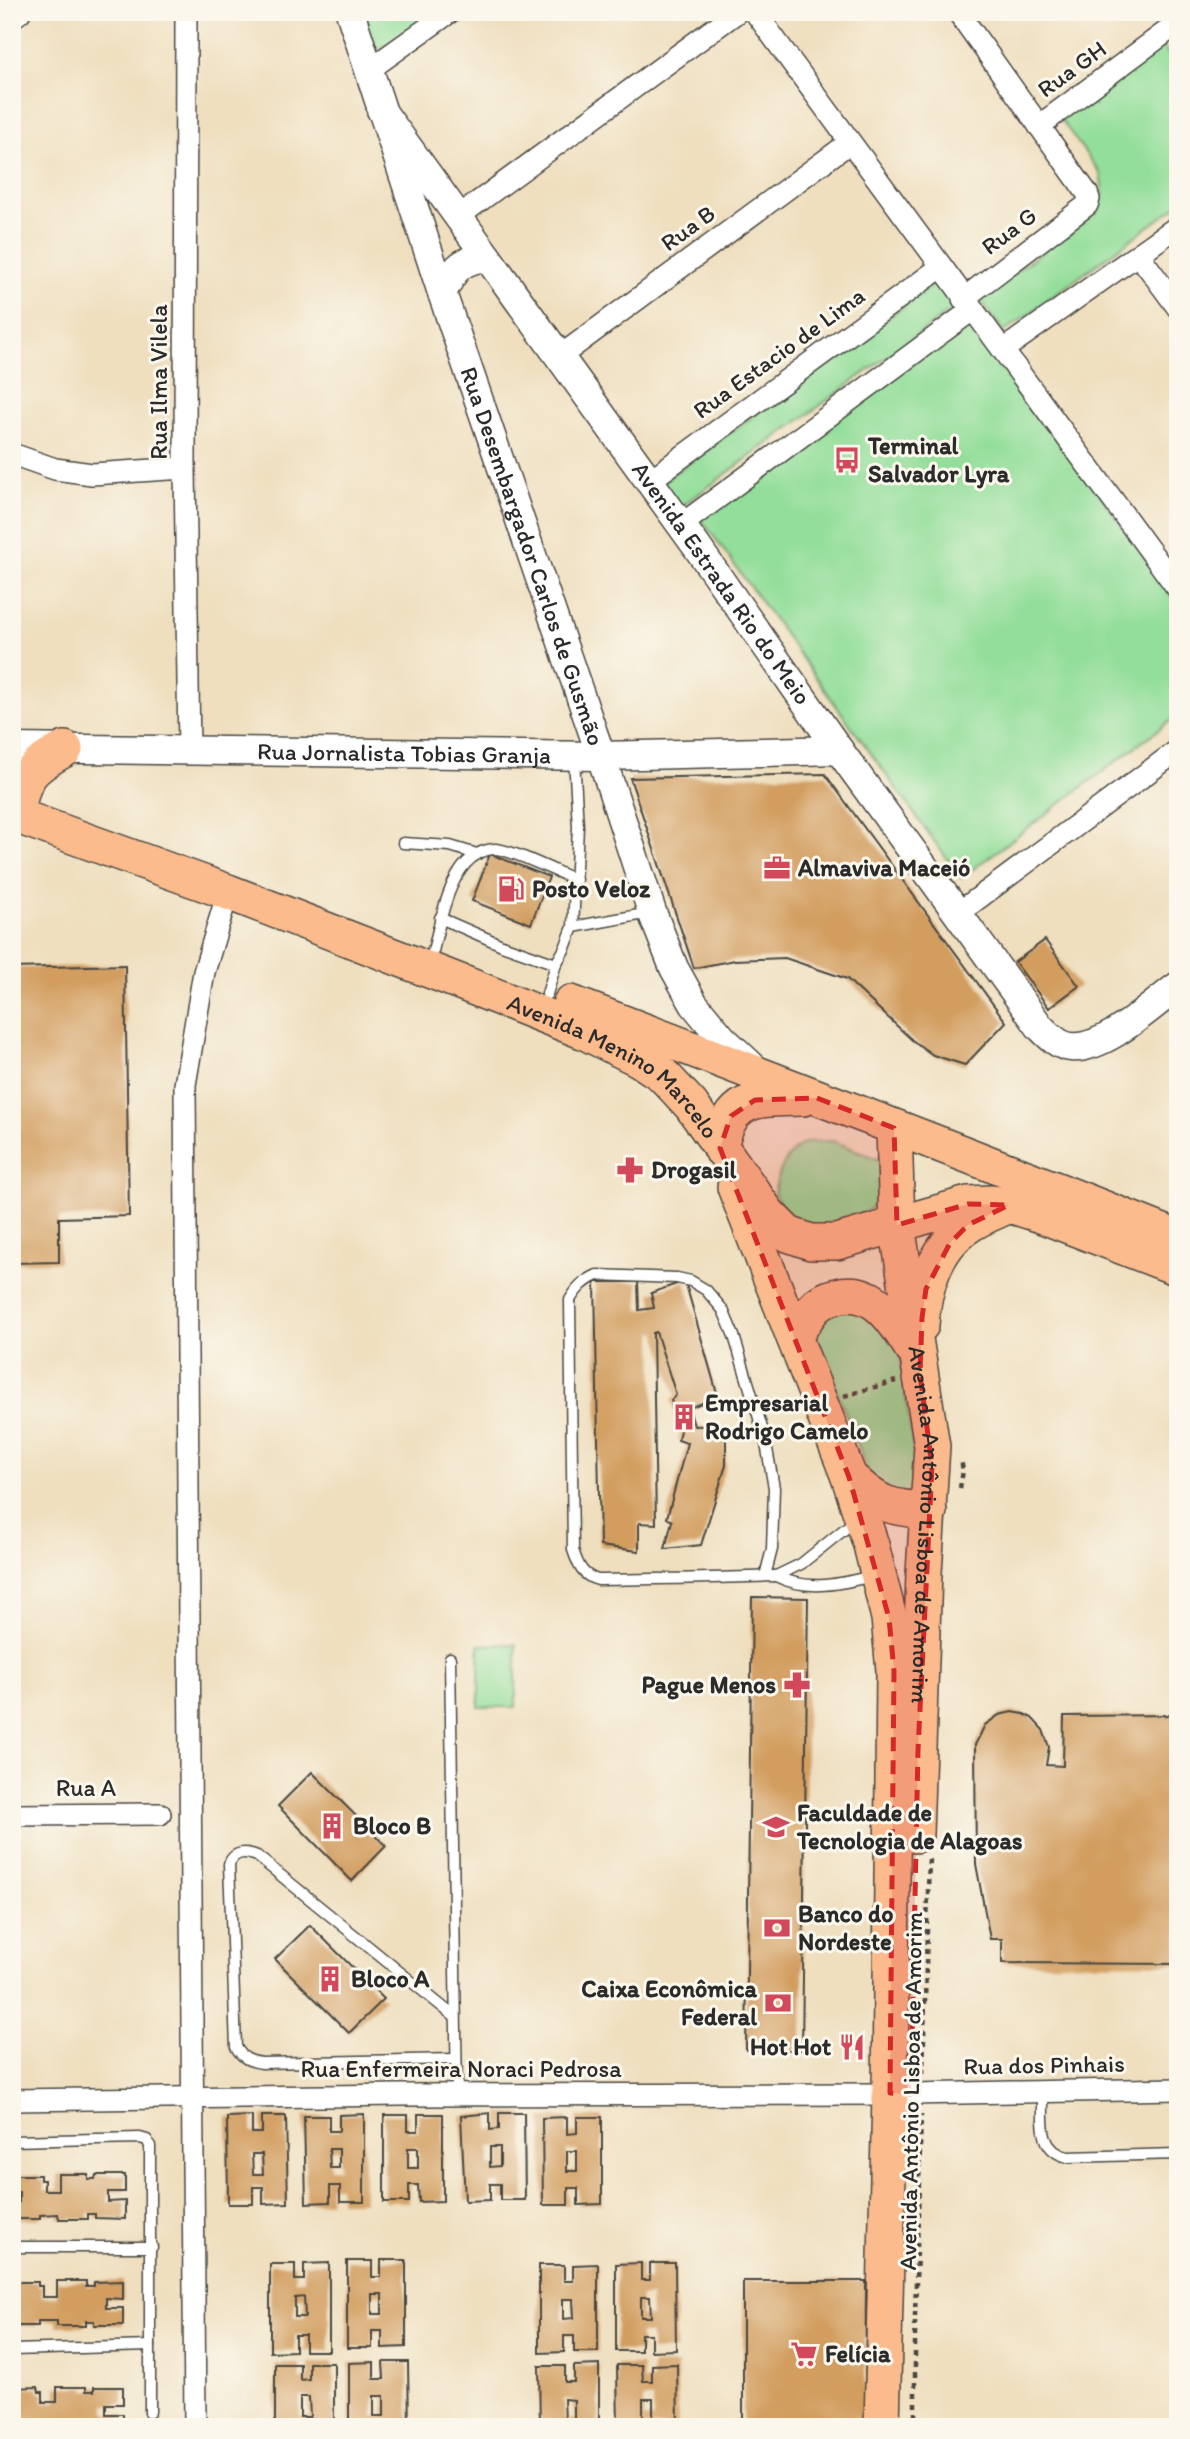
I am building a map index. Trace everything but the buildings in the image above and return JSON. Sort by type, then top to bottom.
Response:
[{"type":"main road","points":[[15,805],[31,771],[65,749]]},
{"type":"main road","name":"Avenida Menino Marcelo","points":[[15,805],[585,1032],[639,1059],[663,1075],[691,1105],[768,1214],[788,1234],[810,1242],[837,1242],[968,1205],[990,1203],[1009,1205],[1038,1214],[1178,1268]]},
{"type":"main road","name":"Avenida Menino Marcelo","points":[[15,805],[437,934],[552,979],[761,1076],[1006,1168],[1178,1238]]},
{"type":"main road","points":[[720,1148],[724,1128],[730,1116],[741,1106],[755,1100],[817,1098]]},
{"type":"main road","name":"Avenida Antônio Lisboa de Amorim","points":[[894,1128],[897,1225],[933,1446],[924,1573],[917,1788],[908,2094],[904,2427]]},
{"type":"main road","name":"Avenida Antônio Lisboa de Amorim","points":[[720,1148],[849,1477],[889,1618],[894,1671],[908,2094],[883,2427]]},
{"type":"main road","points":[[918,1364],[925,1298],[937,1260],[968,1225],[1009,1205]]},
{"type":"main road","points":[[794,1337],[813,1308],[826,1299],[847,1293],[867,1297],[891,1315],[918,1364]]},
{"type":"main road","points":[[849,1477],[870,1497],[892,1507],[929,1511]]},
{"type":"street","points":[[12,18],[20,12]]},
{"type":"street","name":"Rua Ilma Vilela","points":[[186,12],[185,467],[189,752]]},
{"type":"street","name":"Rua Desembargador Carlos de Gusmão","points":[[350,12],[442,293],[587,756],[674,968],[695,1003],[722,1038],[761,1076]]},
{"type":"street","points":[[369,69],[450,12]]},
{"type":"street","points":[[459,216],[737,12]]},
{"type":"street","points":[[755,12],[1178,589]]},
{"type":"street","points":[[958,12],[1039,126]]},
{"type":"street","name":"Rua GH","points":[[1039,126],[1169,27]]},
{"type":"street","name":"Avenida Estrada Rio do Meio","points":[[382,110],[1040,1027],[1054,1041],[1070,1047],[1089,1045],[1110,1036],[1178,986]]},
{"type":"street","name":"Rua G","points":[[681,525],[968,305],[1087,205],[1087,193],[1039,126]]},
{"type":"street","name":"Rua B","points":[[559,357],[849,143]]},
{"type":"street","points":[[1003,350],[1178,226]]},
{"type":"street","points":[[1139,255],[1178,308]]},
{"type":"street","points":[[442,293],[453,272],[460,265],[476,258],[487,257]]},
{"type":"street","name":"Rua Estacio de Lima","points":[[649,481],[941,267]]},
{"type":"street","points":[[12,454],[55,469],[92,474],[185,467]]},
{"type":"street","name":"Rua Jornalista Tobias Granja","points":[[12,748],[587,756],[839,750]]},
{"type":"street","points":[[957,914],[1178,750]]},
{"type":"street","points":[[195,2427],[185,1085],[204,972],[228,892]]},
{"type":"street","name":"Rua A","points":[[12,1815],[160,1814]]},
{"type":"street","name":"Rua dos Pinhais","points":[[908,2094],[1178,2089]]},
{"type":"street","name":"Rua Enfermeira Noraci Pedrosa","points":[[12,2099],[457,2094],[908,2094]]},
{"type":"lane","points":[[552,979],[573,927],[578,827],[587,756]]},
{"type":"lane","points":[[403,843],[450,846],[477,854]]},
{"type":"lane","points":[[437,934],[455,876],[477,854],[495,848],[576,880]]},
{"type":"lane","points":[[573,927],[652,912]]},
{"type":"lane","points":[[771,1576],[774,1488],[765,1438],[734,1336],[723,1310],[706,1290],[691,1281],[677,1278],[597,1275],[586,1280],[570,1300],[573,1550],[579,1567],[590,1578],[771,1576],[801,1564],[862,1516]]},
{"type":"lane","points":[[771,1576],[807,1586],[853,1581],[878,1574]]},
{"type":"lane","points":[[450,1658],[457,2094]]},
{"type":"lane","points":[[456,2017],[257,1856],[247,1852],[237,1854],[231,1860],[229,1878],[236,2048],[240,2056],[248,2061],[262,2063],[456,2059]]},
{"type":"lane","points":[[1043,2091],[1044,2135],[1048,2147],[1057,2155],[1178,2154]]},
{"type":"lane","points":[[12,2141],[147,2140],[150,2146],[152,2247],[150,2412]]},
{"type":"lane","points":[[12,2247],[152,2247]]},
{"type":"lane","points":[[12,2350],[150,2346]]},
{"type":"path","points":[[821,1403],[918,1364]]},
{"type":"path","points":[[959,1446],[963,1471],[959,1494]]},
{"type":"path","points":[[915,2427],[915,2316],[908,2094],[930,1853]]},
{"type":"highlighted area","points":[[817,1098],[894,1128],[897,1225],[968,1204],[1009,1205],[968,1225],[950,1243],[926,1289],[922,1318],[920,1374],[932,1466],[918,1750],[911,2094],[890,2093],[894,1671],[889,1618],[849,1477],[720,1148],[731,1116],[755,1100]]},
{"type":"green space","points":[[363,12],[438,12],[375,52]]},
{"type":"green space","points":[[1158,40],[1178,67],[1178,205],[1004,332],[979,298],[1097,212],[1103,194],[1100,173],[1057,114]]},
{"type":"green space","points":[[941,279],[960,304],[679,508],[661,483]]},
{"type":"green space","points":[[975,318],[1178,605],[1178,715],[961,878],[699,516]]},
{"type":"green space","points":[[833,1141],[885,1162],[881,1191],[871,1208],[854,1221],[835,1228],[814,1228],[799,1223],[783,1208],[774,1194],[777,1180],[788,1158],[798,1147],[808,1142]]},
{"type":"green space","points":[[856,1302],[899,1348],[920,1492],[906,1499],[873,1485],[815,1334],[824,1307]]},
{"type":"green space","points":[[516,1644],[516,1707],[479,1707],[479,1645]]},
{"type":"place","name":"Terminal Salvador Lyra","points":[[847,460]]},
{"type":"place","name":"Almaviva Maceió","points":[[777,868]]},
{"type":"place","name":"Posto Veloz","points":[[511,889]]},
{"type":"place","name":"Drogasil","points":[[630,1170]]},
{"type":"place","name":"Empresarial Rodrigo Camelo","points":[[684,1417]]},
{"type":"place","name":"Pague Menos","points":[[797,1685]]},
{"type":"place","name":"Bloco B","points":[[332,1826]]},
{"type":"place","name":"Faculdade de Tecnologia de Alagoas","points":[[776,1827]]},
{"type":"place","name":"Banco do Nordeste","points":[[777,1928]]},
{"type":"place","name":"Bloco A","points":[[330,1979]]},
{"type":"place","name":"Caixa Econômica Federal","points":[[778,2003]]},
{"type":"place","name":"Hot Hot","points":[[852,2047]]},
{"type":"place","name":"Felícia","points":[[804,2354]]}]
